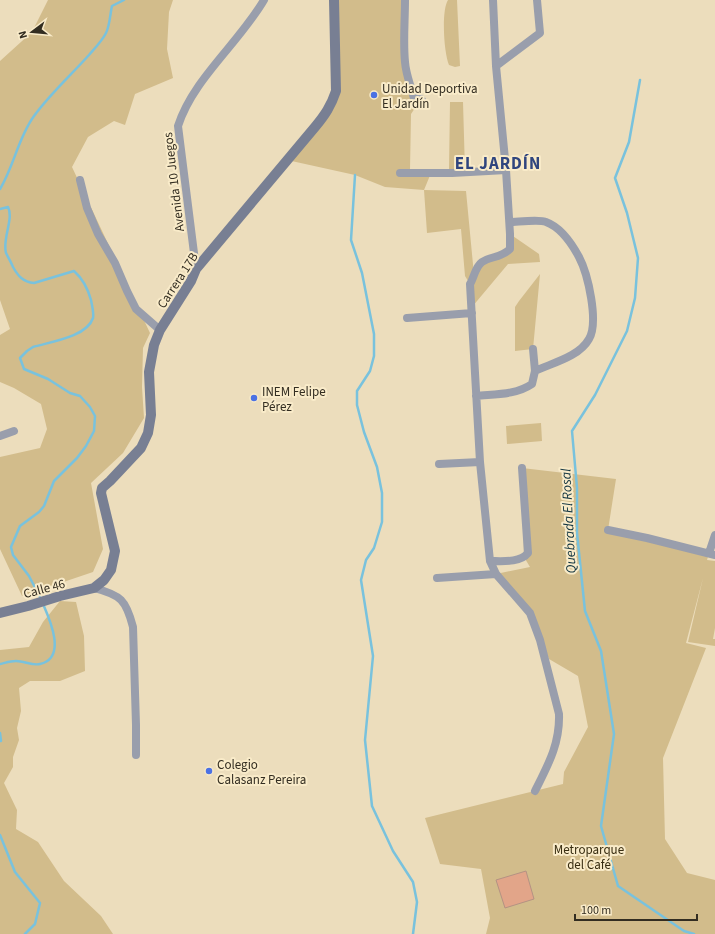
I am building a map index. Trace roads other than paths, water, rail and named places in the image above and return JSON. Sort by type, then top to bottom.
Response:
[{"type":"street","name":"Avenida 10 Juegos","points":[[196,269],[178,126],[188,102],[219,58],[249,24],[264,0]]},
{"type":"street","name":"Carrera 17B","points":[[94,588],[108,575],[111,570],[115,551],[101,493],[102,488],[140,448],[148,433],[152,414],[148,372],[154,345],[160,330],[191,281],[196,269],[315,127],[332,103],[336,91],[334,0]]},
{"type":"street","points":[[405,0],[405,63],[409,82],[415,99]]},
{"type":"street","points":[[493,0],[496,66],[510,222],[510,249],[505,255],[482,262],[477,267],[470,284],[480,462],[490,561],[496,574],[530,613],[540,640],[559,714],[560,725],[555,751],[535,791]]},
{"type":"street","points":[[496,66],[540,33],[537,0]]},
{"type":"street","points":[[400,173],[459,173],[506,170]]},
{"type":"street","points":[[80,180],[87,208],[98,234],[115,263],[136,309],[160,330]]},
{"type":"street","points":[[510,222],[545,221],[560,231],[579,258],[587,282],[593,308],[594,327],[589,340],[578,351],[566,358],[535,371]]},
{"type":"street","points":[[407,318],[472,313]]},
{"type":"street","points":[[476,396],[515,392],[525,389],[532,384],[535,371],[533,349]]},
{"type":"street","points":[[0,436],[14,431]]},
{"type":"street","points":[[439,464],[480,462]]},
{"type":"street","points":[[490,561],[520,560],[528,553],[522,468]]},
{"type":"street","points":[[608,530],[712,554],[715,535]]},
{"type":"street","points":[[437,578],[496,574]]},
{"type":"street","points":[[94,588],[112,593],[122,600],[129,612],[133,627],[136,755]]},
{"type":"street","name":"Calle 46","points":[[0,613],[94,588]]},
{"type":"waterway","points":[[0,189],[24,133],[34,116],[100,42],[107,30],[112,6],[124,0]]},
{"type":"waterway","name":"Quebrada El Rosal","points":[[640,80],[629,142],[615,178],[627,213],[638,258],[635,298],[627,331],[595,395],[572,431],[577,488],[577,533],[585,611],[601,651],[614,734],[601,826],[618,886],[684,931],[694,934]]},
{"type":"waterway","points":[[355,175],[351,240],[362,273],[374,334],[374,356],[370,371],[357,391],[357,405],[364,432],[377,467],[382,493],[382,522],[374,548],[366,560],[361,580],[373,656],[365,740],[372,806],[393,851],[413,882],[417,902],[413,934]]},
{"type":"waterway","points":[[0,209],[8,207],[10,217],[5,247],[6,253],[19,276],[24,280],[34,283],[74,271],[87,288],[93,311],[93,318],[83,330],[67,338],[33,347],[20,358],[24,369],[48,379],[70,393],[80,396],[90,407],[95,416],[94,431],[86,446],[77,458],[54,481],[44,506],[39,512],[20,526],[11,547],[13,555],[29,576],[41,599]]},
{"type":"waterway","points":[[0,664],[16,661],[40,664],[48,660],[53,654],[55,647],[54,638],[43,604]]},
{"type":"waterway","points":[[0,733],[0,741]]},
{"type":"waterway","points":[[0,835],[15,872],[40,903],[35,924],[25,934]]},
{"type":"place","name":"Unidad Deportiva El Jardín","points":[[374,95]]},
{"type":"place","name":"INEM Felipe Pérez","points":[[254,398]]},
{"type":"place","name":"Colegio Calasanz Pereira","points":[[209,771]]},
{"type":"district","name":"EL JARDÍN","points":[[498,163]]},
{"type":"park label","name":"Metroparque del Café","points":[[589,856]]}]
